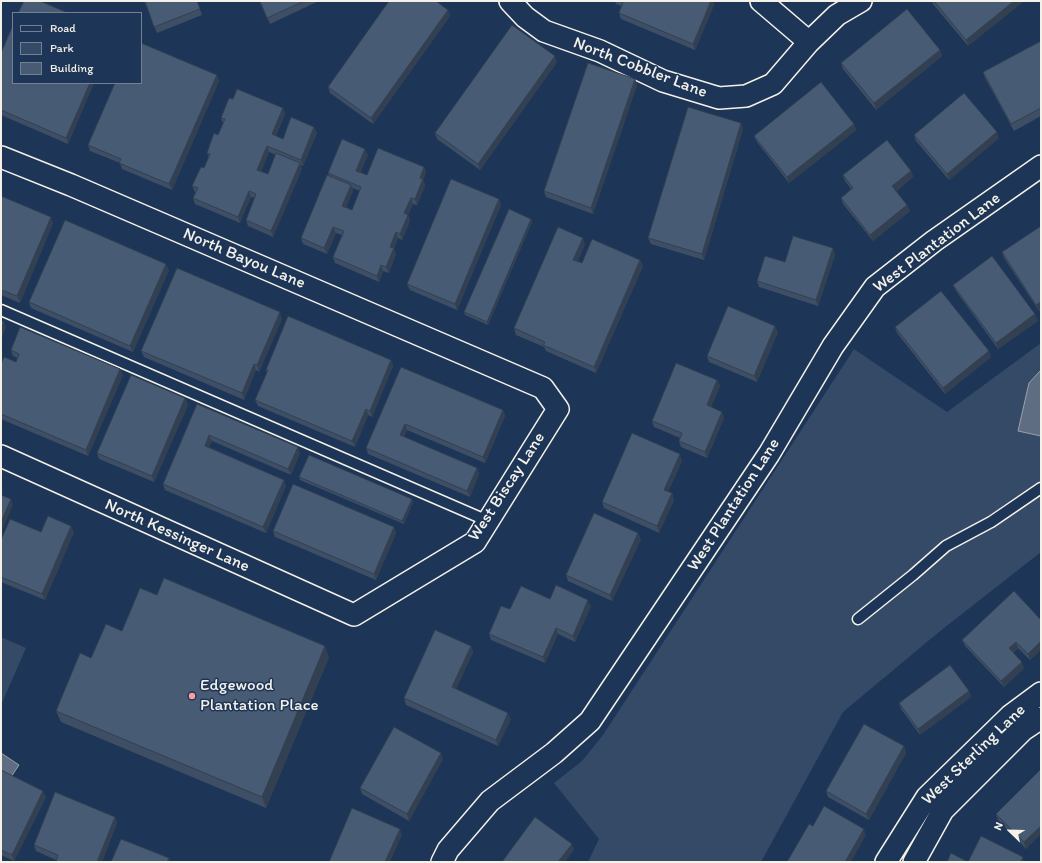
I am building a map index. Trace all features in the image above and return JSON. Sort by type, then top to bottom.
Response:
[{"type":"street","name":"North Cobbler Lane","points":[[510,1],[525,17],[544,31],[600,50],[662,80],[718,98],[746,96],[773,84],[809,42],[838,15],[861,1]]},
{"type":"street","points":[[761,1],[809,42]]},
{"type":"street","name":"North Bayou Lane","points":[[1,157],[486,363]]},
{"type":"street","name":"West Plantation Lane","points":[[442,862],[448,850],[490,801],[554,753],[590,721],[769,454],[833,346],[875,287],[934,241],[1041,166]]},
{"type":"street","name":"West Biscay Lane","points":[[354,615],[475,542],[558,409],[543,388],[486,363]]},
{"type":"street","name":"North Kessinger Lane","points":[[1,456],[354,615]]},
{"type":"street","name":"West Sterling Lane","points":[[886,862],[926,797],[1010,716],[1041,693]]},
{"type":"street","name":"West Sterling Lane","points":[[914,862],[943,810],[1023,730],[1041,718]]},
{"type":"lane","points":[[1,310],[488,521]]},
{"type":"lane","points":[[858,619],[914,575],[946,546],[991,522],[1041,488]]},
{"type":"green space","points":[[1041,343],[1041,552],[939,632],[843,712],[761,862],[588,862],[599,839],[554,783],[582,761],[603,735],[854,349],[947,412]]},
{"type":"green space","points":[[1,637],[26,648],[1,705]]},
{"type":"shaded area","points":[[1041,370],[1041,436],[1018,431],[1029,383]]},
{"type":"shaded area","points":[[1,753],[19,765],[11,777],[1,770]]},
{"type":"building","points":[[24,1],[40,1],[66,12],[18,12]]},
{"type":"building","points":[[145,1],[197,1],[200,9],[154,27]]},
{"type":"building","points":[[260,1],[304,1],[267,18]]},
{"type":"building","points":[[389,1],[436,1],[448,10],[371,118],[328,87]]},
{"type":"building","points":[[622,1],[711,1],[693,44],[619,13],[623,2]]},
{"type":"building","points":[[934,1],[1014,1],[966,40]]},
{"type":"building","points":[[907,9],[940,50],[874,103],[841,63]]},
{"type":"building","points":[[512,25],[555,56],[478,164],[435,133]]},
{"type":"building","points":[[12,27],[12,84],[90,84],[66,138],[1,110],[1,53]]},
{"type":"building","points":[[1041,41],[1041,108],[1011,124],[983,72]]},
{"type":"building","points":[[142,43],[217,75],[169,184],[119,163],[121,159],[88,145],[115,84],[142,84]]},
{"type":"building","points":[[588,63],[635,79],[591,208],[544,191]]},
{"type":"building","points":[[821,82],[854,124],[787,177],[754,136]]},
{"type":"building","points":[[237,89],[283,108],[272,134],[283,139],[291,117],[314,127],[301,160],[267,146],[257,170],[268,174],[276,153],[300,163],[271,231],[246,220],[256,194],[249,191],[238,217],[193,198],[198,188],[192,186],[201,167],[204,168],[210,154],[207,153],[214,133],[218,135],[225,119],[221,118],[229,98],[233,99]]},
{"type":"building","points":[[964,93],[997,132],[947,174],[914,135]]},
{"type":"building","points":[[688,107],[741,123],[702,254],[648,238]]},
{"type":"building","points":[[342,139],[365,149],[356,171],[367,175],[378,148],[424,167],[420,178],[423,179],[415,199],[411,198],[404,213],[408,215],[400,234],[396,232],[390,247],[394,248],[386,267],[381,265],[377,276],[333,257],[344,231],[333,227],[324,248],[301,238],[327,175],[351,185],[342,206],[352,210],[361,187],[328,173]]},
{"type":"building","points":[[887,140],[911,171],[892,186],[907,205],[870,235],[841,198],[853,188],[843,175]]},
{"type":"building","points":[[451,179],[499,199],[455,304],[407,284]]},
{"type":"building","points":[[1,196],[51,217],[17,296],[1,290]]},
{"type":"building","points":[[509,209],[531,219],[487,322],[464,312]]},
{"type":"building","points":[[65,220],[166,264],[130,346],[29,302]]},
{"type":"building","points":[[1041,226],[1041,302],[1036,305],[1002,252]]},
{"type":"building","points":[[558,227],[583,238],[573,260],[582,263],[592,239],[640,260],[594,367],[543,345],[545,342],[514,328]]},
{"type":"building","points":[[793,236],[833,248],[816,300],[757,281],[765,256],[785,262]]},
{"type":"building","points":[[992,256],[1035,314],[996,343],[953,285]]},
{"type":"building","points":[[177,268],[280,312],[257,365],[254,364],[242,393],[141,351]]},
{"type":"building","points":[[941,291],[989,351],[943,388],[895,327]]},
{"type":"building","points":[[728,306],[775,326],[754,376],[707,356]]},
{"type":"building","points":[[288,316],[391,360],[370,411],[366,409],[352,441],[255,400]]},
{"type":"building","points":[[1,321],[4,322],[1,328]]},
{"type":"building","points":[[20,327],[120,369],[86,450],[1,414],[1,364],[4,357],[16,362],[19,354],[11,350]]},
{"type":"building","points":[[676,363],[717,380],[707,405],[722,412],[705,452],[679,441],[682,433],[652,421]]},
{"type":"building","points":[[401,367],[503,410],[483,457],[405,424],[400,435],[477,468],[467,491],[366,448]]},
{"type":"building","points":[[131,375],[185,398],[152,476],[97,453]]},
{"type":"building","points":[[197,404],[298,447],[288,469],[209,435],[205,446],[284,480],[263,527],[163,484]]},
{"type":"building","points":[[632,433],[680,454],[664,490],[672,493],[657,526],[602,502]]},
{"type":"building","points":[[309,455],[412,499],[402,521],[299,477]]},
{"type":"building","points":[[293,484],[394,527],[374,574],[273,531]]},
{"type":"building","points":[[1,495],[11,499],[1,522]]},
{"type":"building","points":[[594,513],[638,533],[610,595],[566,575]]},
{"type":"building","points":[[48,516],[71,526],[42,594],[1,577],[1,540],[10,519],[41,532]]},
{"type":"building","name":"Edgewood Plantation Place","points":[[164,578],[325,646],[262,797],[56,711],[80,653],[91,658],[106,624],[122,631],[140,588],[157,595]]},
{"type":"building","points":[[556,585],[588,600],[573,636],[556,628],[543,657],[489,634],[501,606],[510,609],[521,586],[550,599]]},
{"type":"building","points":[[1014,591],[1041,620],[1041,641],[1028,654],[1016,642],[1009,648],[1022,662],[1001,681],[962,640]]},
{"type":"building","points":[[435,630],[471,646],[452,687],[508,713],[496,740],[404,698]]},
{"type":"building","points":[[950,665],[969,691],[918,729],[899,703]]},
{"type":"building","points":[[864,724],[904,746],[866,814],[826,791]]},
{"type":"building","points":[[394,727],[441,753],[407,814],[360,788]]},
{"type":"building","points":[[1041,769],[1041,826],[1024,842],[996,814]]},
{"type":"building","points":[[1,770],[43,791],[12,855],[1,850]]},
{"type":"building","points":[[55,792],[115,817],[97,862],[56,862],[58,855],[34,845]]},
{"type":"building","points":[[824,806],[864,829],[845,862],[787,862],[809,824],[813,826]]},
{"type":"building","points":[[352,808],[400,829],[385,862],[329,862]]},
{"type":"building","points":[[535,817],[572,844],[558,862],[502,862]]},
{"type":"building","points":[[981,836],[1023,857],[1021,862],[968,862]]},
{"type":"building","points":[[121,839],[169,858],[167,862],[111,862]]},
{"type":"building","points":[[951,853],[968,862],[947,862]]},
{"type":"place","name":"Edgewood Plantation Place","points":[[192,696]]}]
